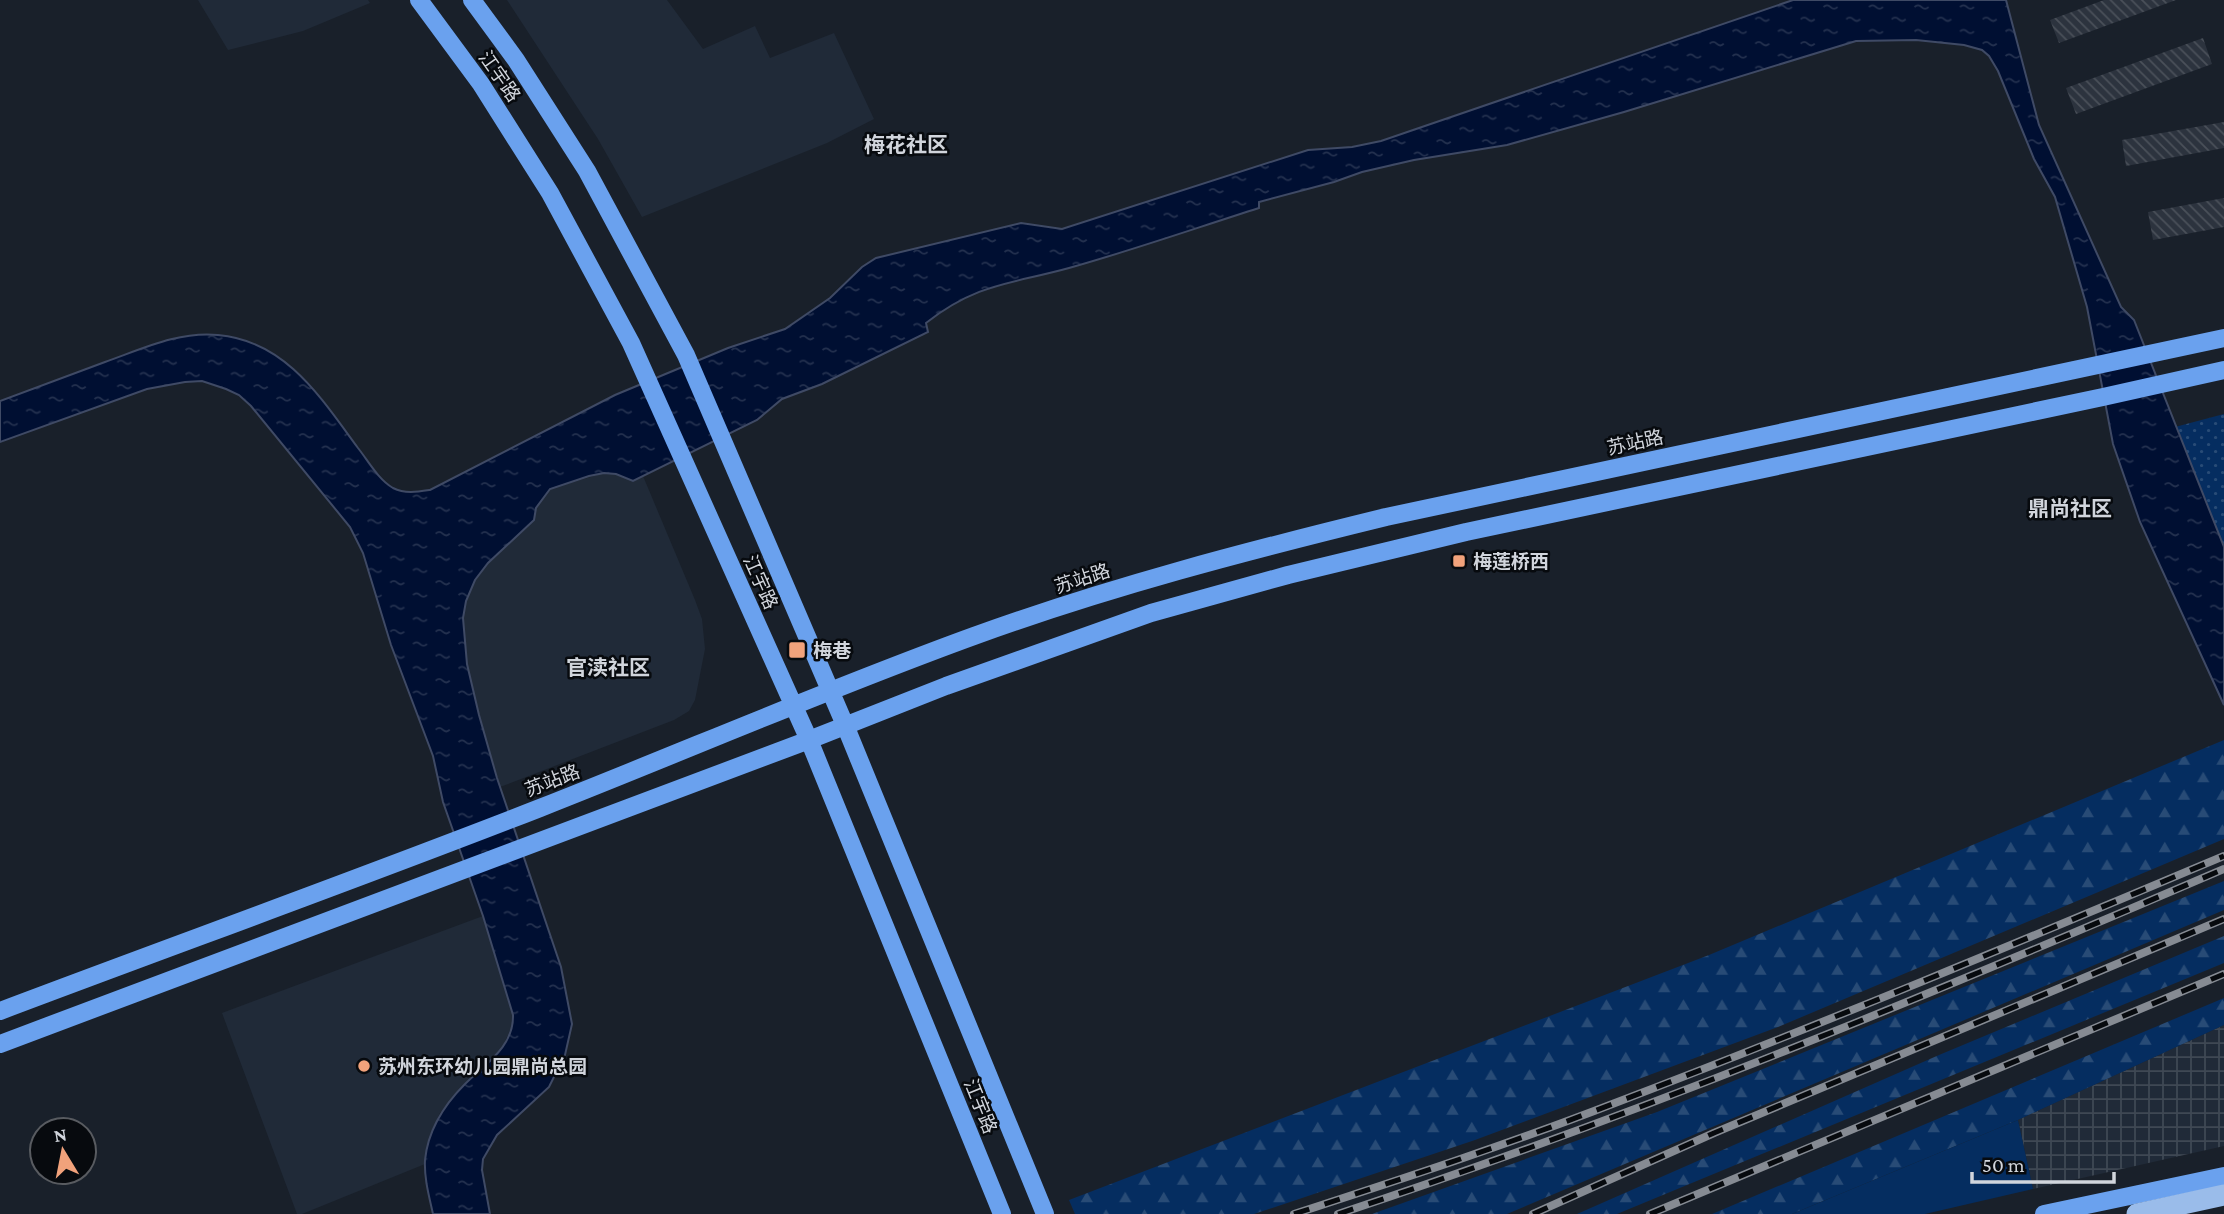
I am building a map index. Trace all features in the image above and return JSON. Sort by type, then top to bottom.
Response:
[{"type":"highway","points":[[2137,1214],[2224,1195]]},
{"type":"main road","name":"江宇路","points":[[419,0],[481,84],[550,193],[620,322],[809,740],[1002,1214]]},
{"type":"main road","name":"江宇路","points":[[472,0],[516,60],[587,171],[687,355],[845,725],[1045,1214]]},
{"type":"main road","name":"苏站路","points":[[0,1011],[539,808],[975,635],[1143,580],[1273,544],[1400,514],[2224,338]]},
{"type":"main road","points":[[0,1044],[440,880],[946,686],[1151,612],[1466,533],[2224,370]]},
{"type":"main road","points":[[2044,1214],[2224,1176]]},
{"type":"shaded area","points":[[198,0],[368,0],[370,3],[303,31],[228,50]]},
{"type":"shaded area","points":[[507,0],[667,0],[703,49],[755,26],[770,58],[834,33],[874,119],[827,143],[642,217],[598,139]]},
{"type":"shaded area","points":[[604,473],[616,474],[633,481],[643,476],[695,600],[702,619],[705,649],[695,700],[689,711],[674,720],[500,787],[467,664],[463,638],[466,601],[475,580],[488,563],[534,520],[536,508],[550,489]]},
{"type":"shaded area","name":"苏州东环幼儿园鼎尚总园","points":[[483,916],[513,1015],[513,1024],[502,1048],[491,1062],[466,1082],[440,1113],[432,1131],[425,1164],[297,1214],[222,1013]]},
{"type":"shaded area","points":[[2224,1025],[2224,1146],[2033,1189],[2018,1120]]},
{"type":"green space","points":[[2224,414],[2224,547],[2175,427]]},
{"type":"green space","points":[[2224,740],[2224,839],[1778,1027],[1475,1140],[1254,1214],[1075,1214],[1069,1200],[1709,955]]},
{"type":"green space","points":[[2224,881],[2224,910],[1507,1214],[1372,1214],[1657,1112]]},
{"type":"green space","points":[[2224,936],[2224,963],[1617,1214],[1577,1214],[1939,1055]]},
{"type":"green space","points":[[2224,998],[2224,1025],[2018,1120],[1792,1214],[1712,1214]]},
{"type":"green space","points":[[2018,1120],[2033,1189],[1925,1214],[1792,1214]]},
{"type":"water","points":[[1793,0],[2006,0],[2039,125],[2121,307],[2134,320],[2224,547],[2224,705],[2140,522],[2113,444],[2087,307],[2055,197],[2034,159],[1998,71],[1982,50],[1964,45],[1916,40],[1856,41],[1507,145],[1414,160],[1259,202],[1259,208],[1164,239],[978,292],[926,323],[928,332],[822,384],[782,399],[757,420],[633,481],[616,474],[604,473],[550,489],[536,508],[534,520],[488,563],[475,580],[466,601],[463,618],[467,664],[497,778],[561,967],[572,1024],[565,1055],[549,1087],[497,1135],[483,1159],[482,1170],[490,1214],[433,1214],[425,1160],[430,1138],[444,1109],[457,1092],[504,1046],[512,1026],[513,1015],[483,916],[443,802],[433,756],[391,645],[363,553],[350,527],[251,406],[239,395],[202,381],[147,389],[0,442],[0,401],[161,342],[203,334],[218,335],[263,348],[300,375],[330,410],[374,470],[393,488],[407,492],[430,490],[615,395],[728,348],[785,329],[830,298],[862,267],[876,258],[1021,223],[1062,229],[1308,150],[1352,147],[1381,141]]},
{"type":"building","points":[[2104,0],[2176,0],[2059,43],[2050,20]]},
{"type":"building","points":[[2203,38],[2212,64],[2076,114],[2066,88]]},
{"type":"building","points":[[2224,122],[2224,148],[2126,166],[2122,140]]},
{"type":"building","points":[[2224,198],[2224,227],[2153,240],[2148,212]]},
{"type":"railway","points":[[1294,1214],[1495,1147],[1692,1073],[1921,982],[2224,856]]},
{"type":"railway","points":[[1338,1214],[1451,1176],[1674,1094],[1895,1007],[2224,869]]},
{"type":"railway","points":[[1533,1214],[1714,1133],[2224,919]]},
{"type":"railway","points":[[1650,1214],[2224,974]]},
{"type":"place","name":"梅莲桥西","points":[[1459,561]]},
{"type":"place","name":"梅巷","points":[[797,650]]},
{"type":"place","name":"苏州东环幼儿园鼎尚总园","points":[[364,1066]]},
{"type":"district","name":"梅花社区","points":[[906,145]]},
{"type":"district","name":"鼎尚社区","points":[[2070,509]]},
{"type":"district","name":"官渎社区","points":[[608,668]]}]
